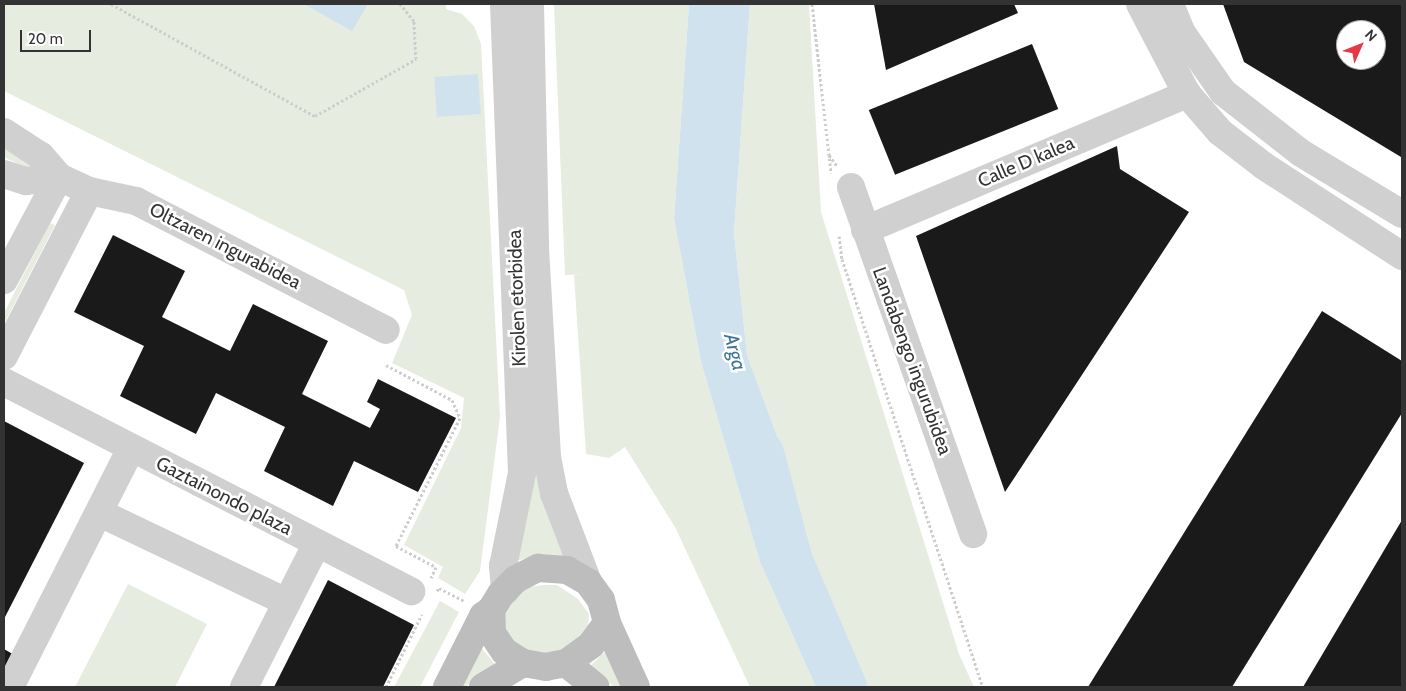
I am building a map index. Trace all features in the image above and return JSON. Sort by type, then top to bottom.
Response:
[{"type":"main road","points":[[447,687],[483,616],[487,601],[516,579],[538,568],[567,570],[588,582],[601,600],[607,623],[636,687]]},
{"type":"main road","points":[[487,601],[492,633],[504,651],[523,663],[546,667],[566,663],[591,645],[607,623]]},
{"type":"main road","points":[[483,687],[523,663]]},
{"type":"main road","points":[[566,663],[596,687]]},
{"type":"street","name":"Kirolen etorbidea","points":[[487,601],[503,566],[522,473],[504,4]]},
{"type":"street","name":"Kirolen etorbidea","points":[[530,4],[535,248],[546,448],[554,493],[588,582]]},
{"type":"street","points":[[1140,4],[1187,94],[1220,132],[1264,166],[1402,256]]},
{"type":"street","points":[[1170,4],[1182,34],[1223,92],[1301,153],[1402,214]]},
{"type":"street","name":"Calle D kalea","points":[[865,230],[1187,94]]},
{"type":"street","name":"Oltzaren ingurabidea","points":[[4,132],[41,156],[59,177],[89,191],[136,200],[386,330]]},
{"type":"street","points":[[4,174],[26,181],[59,177]]},
{"type":"street","points":[[4,280],[59,177]]},
{"type":"street","name":"Landabengo ingurubidea","points":[[851,188],[973,534]]},
{"type":"street","points":[[4,356],[89,191]]},
{"type":"street","points":[[1364,231],[1381,228],[1402,241]]},
{"type":"street","name":"Gaztainondo plaza","points":[[4,382],[317,543],[425,593]]},
{"type":"street","points":[[10,687],[131,449]]},
{"type":"street","points":[[100,513],[287,602]]},
{"type":"street","points":[[244,687],[317,543]]},
{"type":"path","points":[[112,4],[315,116],[416,59],[414,21],[400,4]]},
{"type":"path","points":[[386,365],[452,400],[460,418],[396,546],[436,567],[386,687]]},
{"type":"path","points":[[425,593],[439,588],[487,601]]},
{"type":"shaded area","points":[[4,4],[446,4],[446,9],[462,14],[474,26],[481,44],[500,417],[480,571],[465,594],[438,578],[443,567],[404,545],[461,428],[464,398],[392,363],[412,315],[404,290],[4,91]]},
{"type":"shaded area","points":[[554,4],[689,4],[674,219],[701,362],[760,562],[816,687],[750,687],[675,527],[625,447],[609,458],[586,454],[574,275],[596,274],[565,275]]},
{"type":"shaded area","points":[[750,4],[809,4],[821,212],[959,654],[974,687],[867,687],[829,619],[776,537],[781,447],[747,355],[734,233]]},
{"type":"shaded area","points":[[516,65],[565,557],[538,556],[515,561]]},
{"type":"shaded area","points":[[4,149],[33,164],[30,170],[4,157]]},
{"type":"shaded area","points":[[50,223],[55,225],[4,324],[4,313]]},
{"type":"shaded area","points":[[128,584],[207,624],[175,687],[75,687]]},
{"type":"shaded area","points":[[557,585],[578,599],[589,614],[588,629],[571,645],[553,653],[530,652],[511,641],[504,631],[501,614],[506,602],[529,587]]},
{"type":"shaded area","points":[[440,601],[459,612],[420,687],[394,687]]},
{"type":"shaded area","points":[[478,644],[495,664],[465,687],[455,687]]},
{"type":"shaded area","points":[[609,648],[626,687],[614,687],[590,666]]},
{"type":"water","points":[[304,4],[368,4],[352,31]]},
{"type":"water","points":[[689,4],[750,4],[734,233],[747,355],[781,447],[776,537],[829,619],[867,687],[816,687],[760,562],[701,362],[674,219]]},
{"type":"water","points":[[478,74],[481,114],[437,117],[434,77]]},
{"type":"building","points":[[874,4],[1014,4],[1018,13],[886,70]]},
{"type":"building","points":[[1223,4],[1402,4],[1401,157],[1244,62]]},
{"type":"building","points":[[1032,44],[1058,109],[895,175],[869,110]]},
{"type":"building","points":[[1117,146],[1120,169],[1189,212],[1005,492],[916,236]]},
{"type":"building","points":[[113,235],[185,271],[162,317],[230,351],[253,304],[328,341],[302,394],[370,428],[380,409],[367,402],[378,379],[456,418],[418,492],[354,461],[333,506],[264,471],[285,427],[216,393],[196,434],[120,396],[144,346],[74,312]]},
{"type":"building","points":[[1322,311],[1402,361],[1402,413],[1232,687],[1088,687]]},
{"type":"building","points":[[4,421],[84,463],[4,619]]},
{"type":"building","points":[[1402,520],[1402,687],[1303,687]]},
{"type":"building","points":[[328,580],[414,625],[383,687],[274,687]]},
{"type":"building","points":[[4,649],[16,656],[4,679]]},
{"type":"waterway","name":"Arga","points":[[763,453],[792,561],[846,687]]}]
